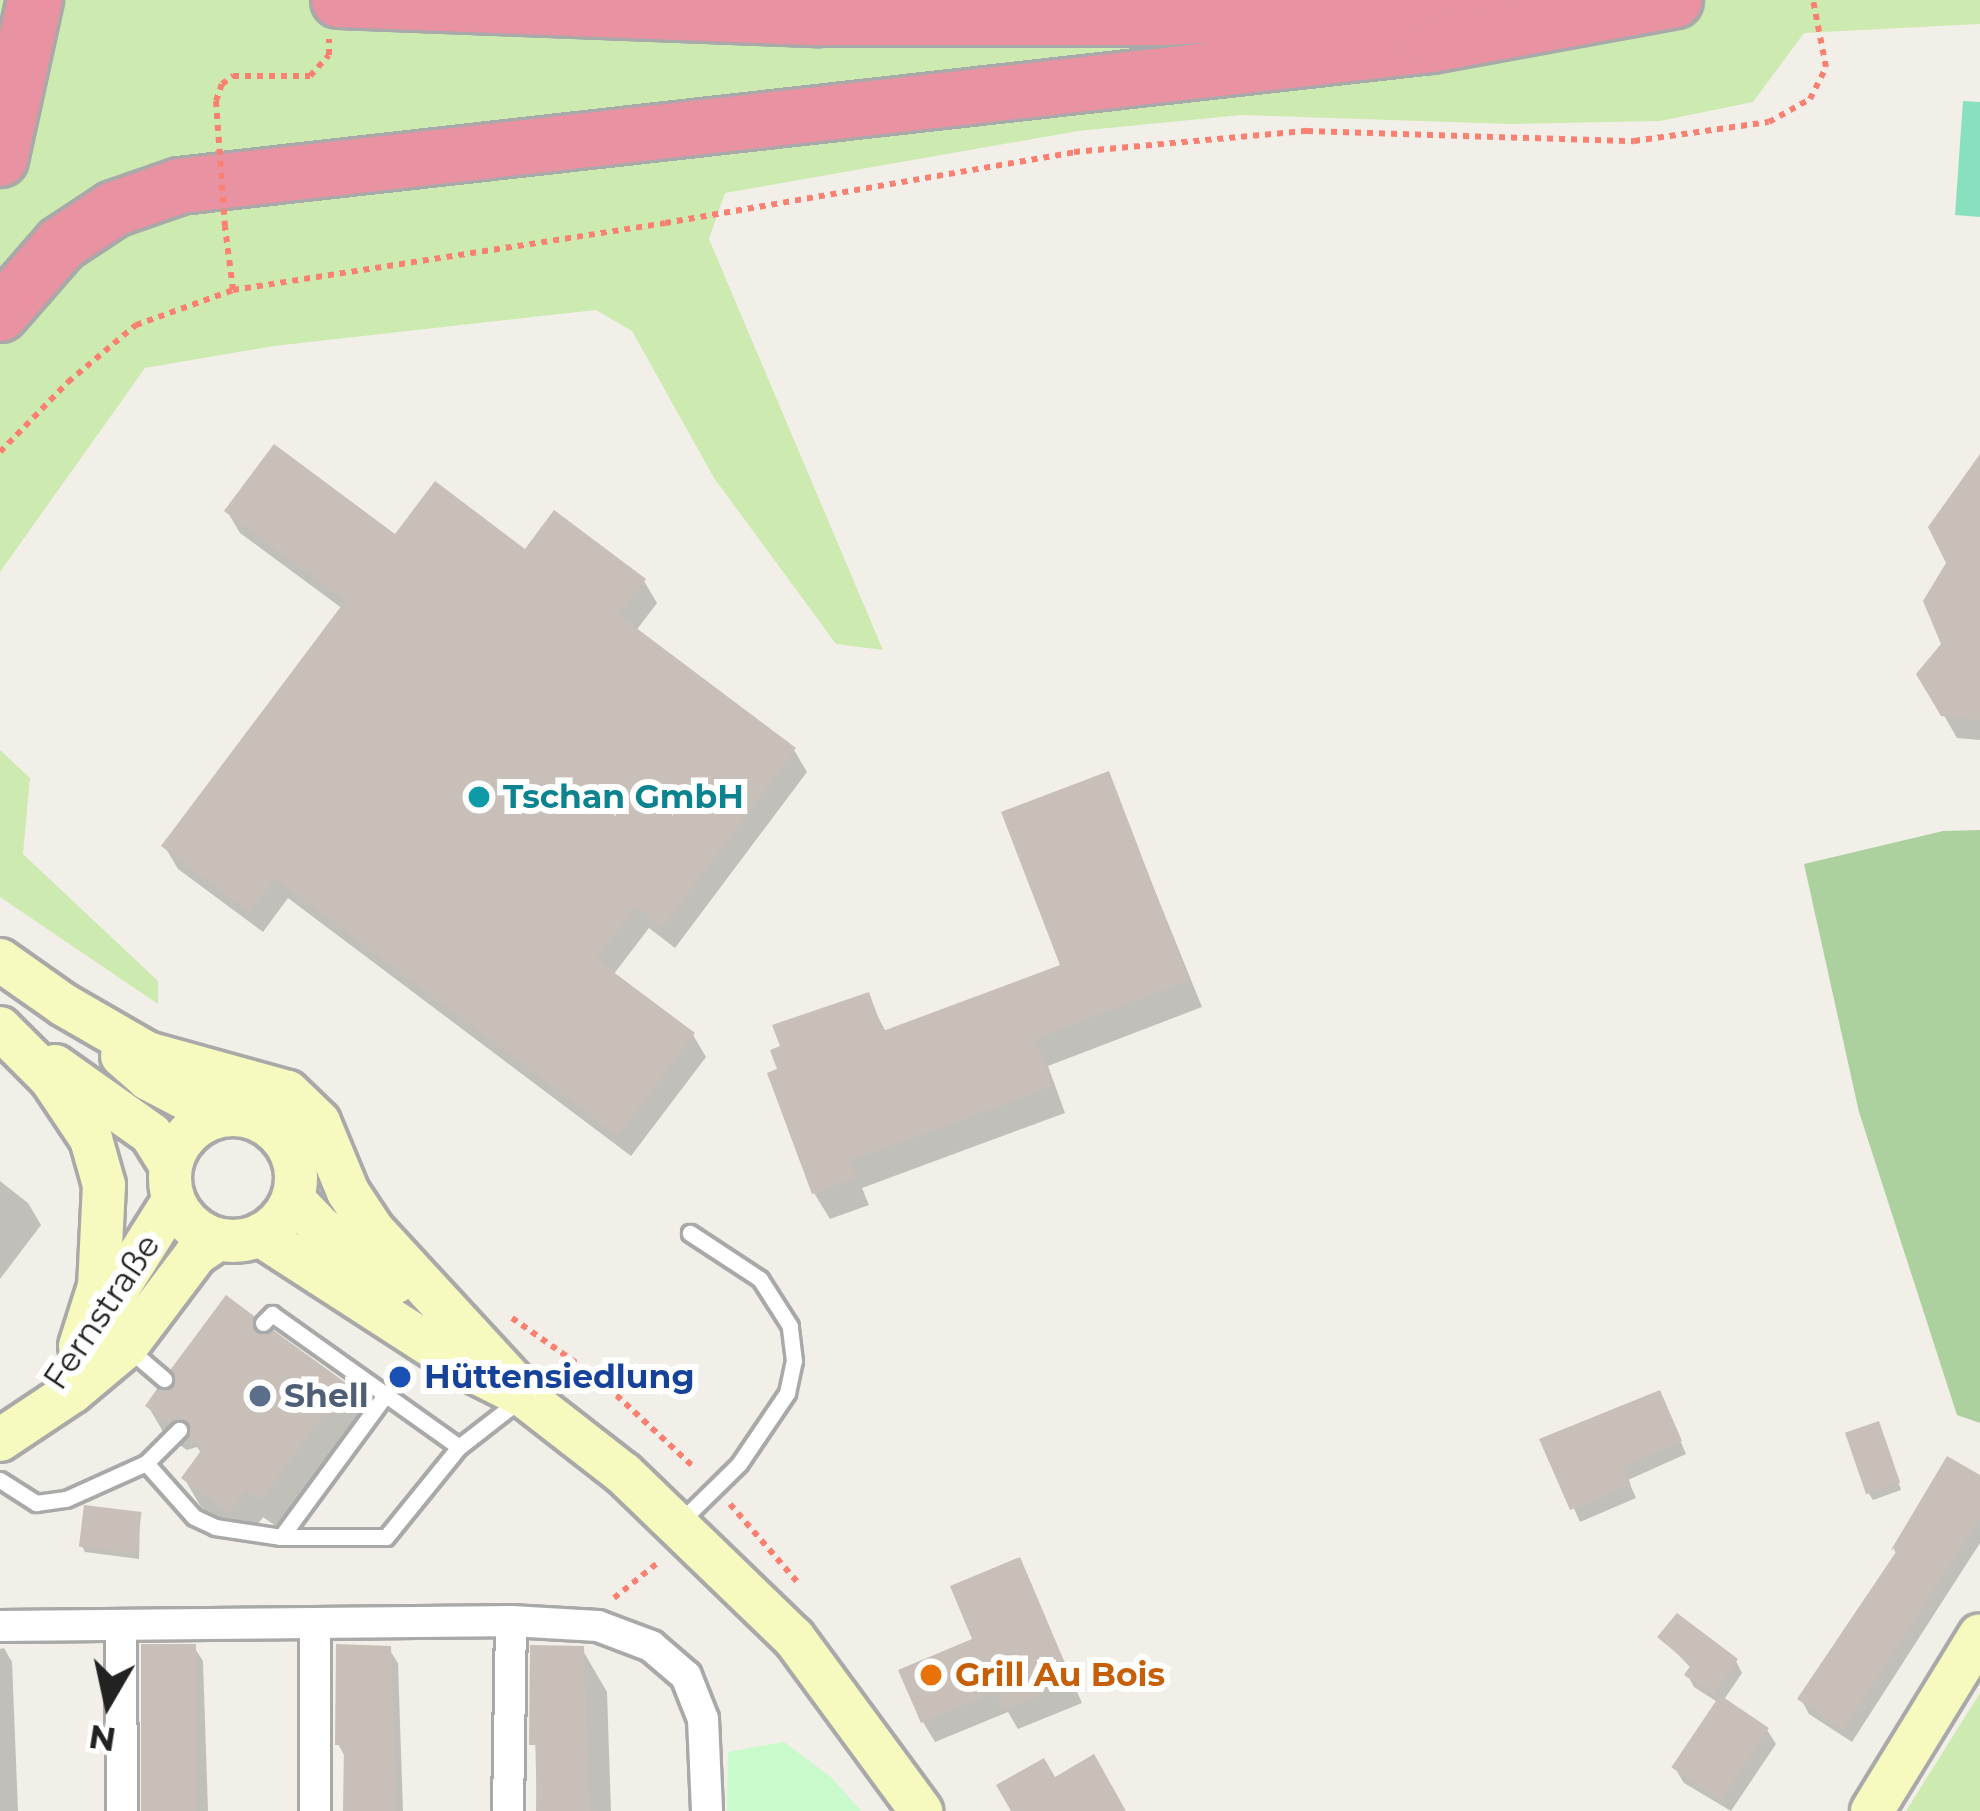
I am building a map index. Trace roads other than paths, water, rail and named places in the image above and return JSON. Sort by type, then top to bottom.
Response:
[{"type":"highway","points":[[0,159],[34,0]]},
{"type":"highway","points":[[338,6],[862,18],[1164,18],[1525,0]]},
{"type":"highway","points":[[0,314],[61,244],[114,209],[179,186],[1431,45],[1675,0]]},
{"type":"main road","points":[[0,960],[64,1005],[147,1053],[288,1091],[319,1122],[348,1192],[373,1231],[488,1349],[525,1396],[685,1529],[794,1638],[921,1811]]},
{"type":"main road","points":[[0,1028],[151,1134],[199,1232],[218,1240],[260,1235],[286,1214],[293,1198],[294,1160],[273,1128],[256,1118],[217,1115],[148,1078],[64,1005]]},
{"type":"main road","points":[[0,1028],[52,1079],[91,1139],[104,1185],[99,1286],[80,1346]]},
{"type":"main road","points":[[172,1182],[187,1133],[217,1115]]},
{"type":"main road","name":"Fernstraße","points":[[13,1430],[80,1346],[172,1182]]},
{"type":"main road","points":[[293,1198],[321,1228],[488,1349]]},
{"type":"main road","points":[[260,1235],[301,1257],[461,1365],[525,1396]]},
{"type":"main road","name":"Fernstraße","points":[[13,1430],[73,1392],[126,1347],[196,1254],[218,1240]]},
{"type":"main road","points":[[1872,1811],[1980,1635]]},
{"type":"street","points":[[508,1811],[511,1621]]},
{"type":"street","points":[[0,1627],[511,1621],[598,1627],[651,1646],[686,1676],[704,1719],[707,1811]]},
{"type":"street","points":[[315,1624],[315,1811]]},
{"type":"street","points":[[121,1627],[122,1811]]},
{"type":"lane","points":[[685,1529],[739,1464],[787,1393],[794,1361],[790,1326],[760,1280],[690,1233]]},
{"type":"lane","points":[[263,1323],[272,1314],[459,1447]]},
{"type":"lane","points":[[126,1347],[164,1378]]},
{"type":"lane","points":[[280,1537],[384,1396]]},
{"type":"lane","points":[[146,1463],[194,1517],[215,1527],[280,1537],[386,1537],[459,1447],[525,1396]]},
{"type":"lane","points":[[0,1480],[36,1503],[51,1501],[146,1463],[179,1430]]},
{"type":"place","name":"Tschan GmbH","points":[[479,797]]},
{"type":"place","name":"Hüttensiedlung","points":[[400,1377]]},
{"type":"place","name":"Shell","points":[[260,1396]]},
{"type":"place","name":"Grill Au Bois","points":[[931,1675]]}]
